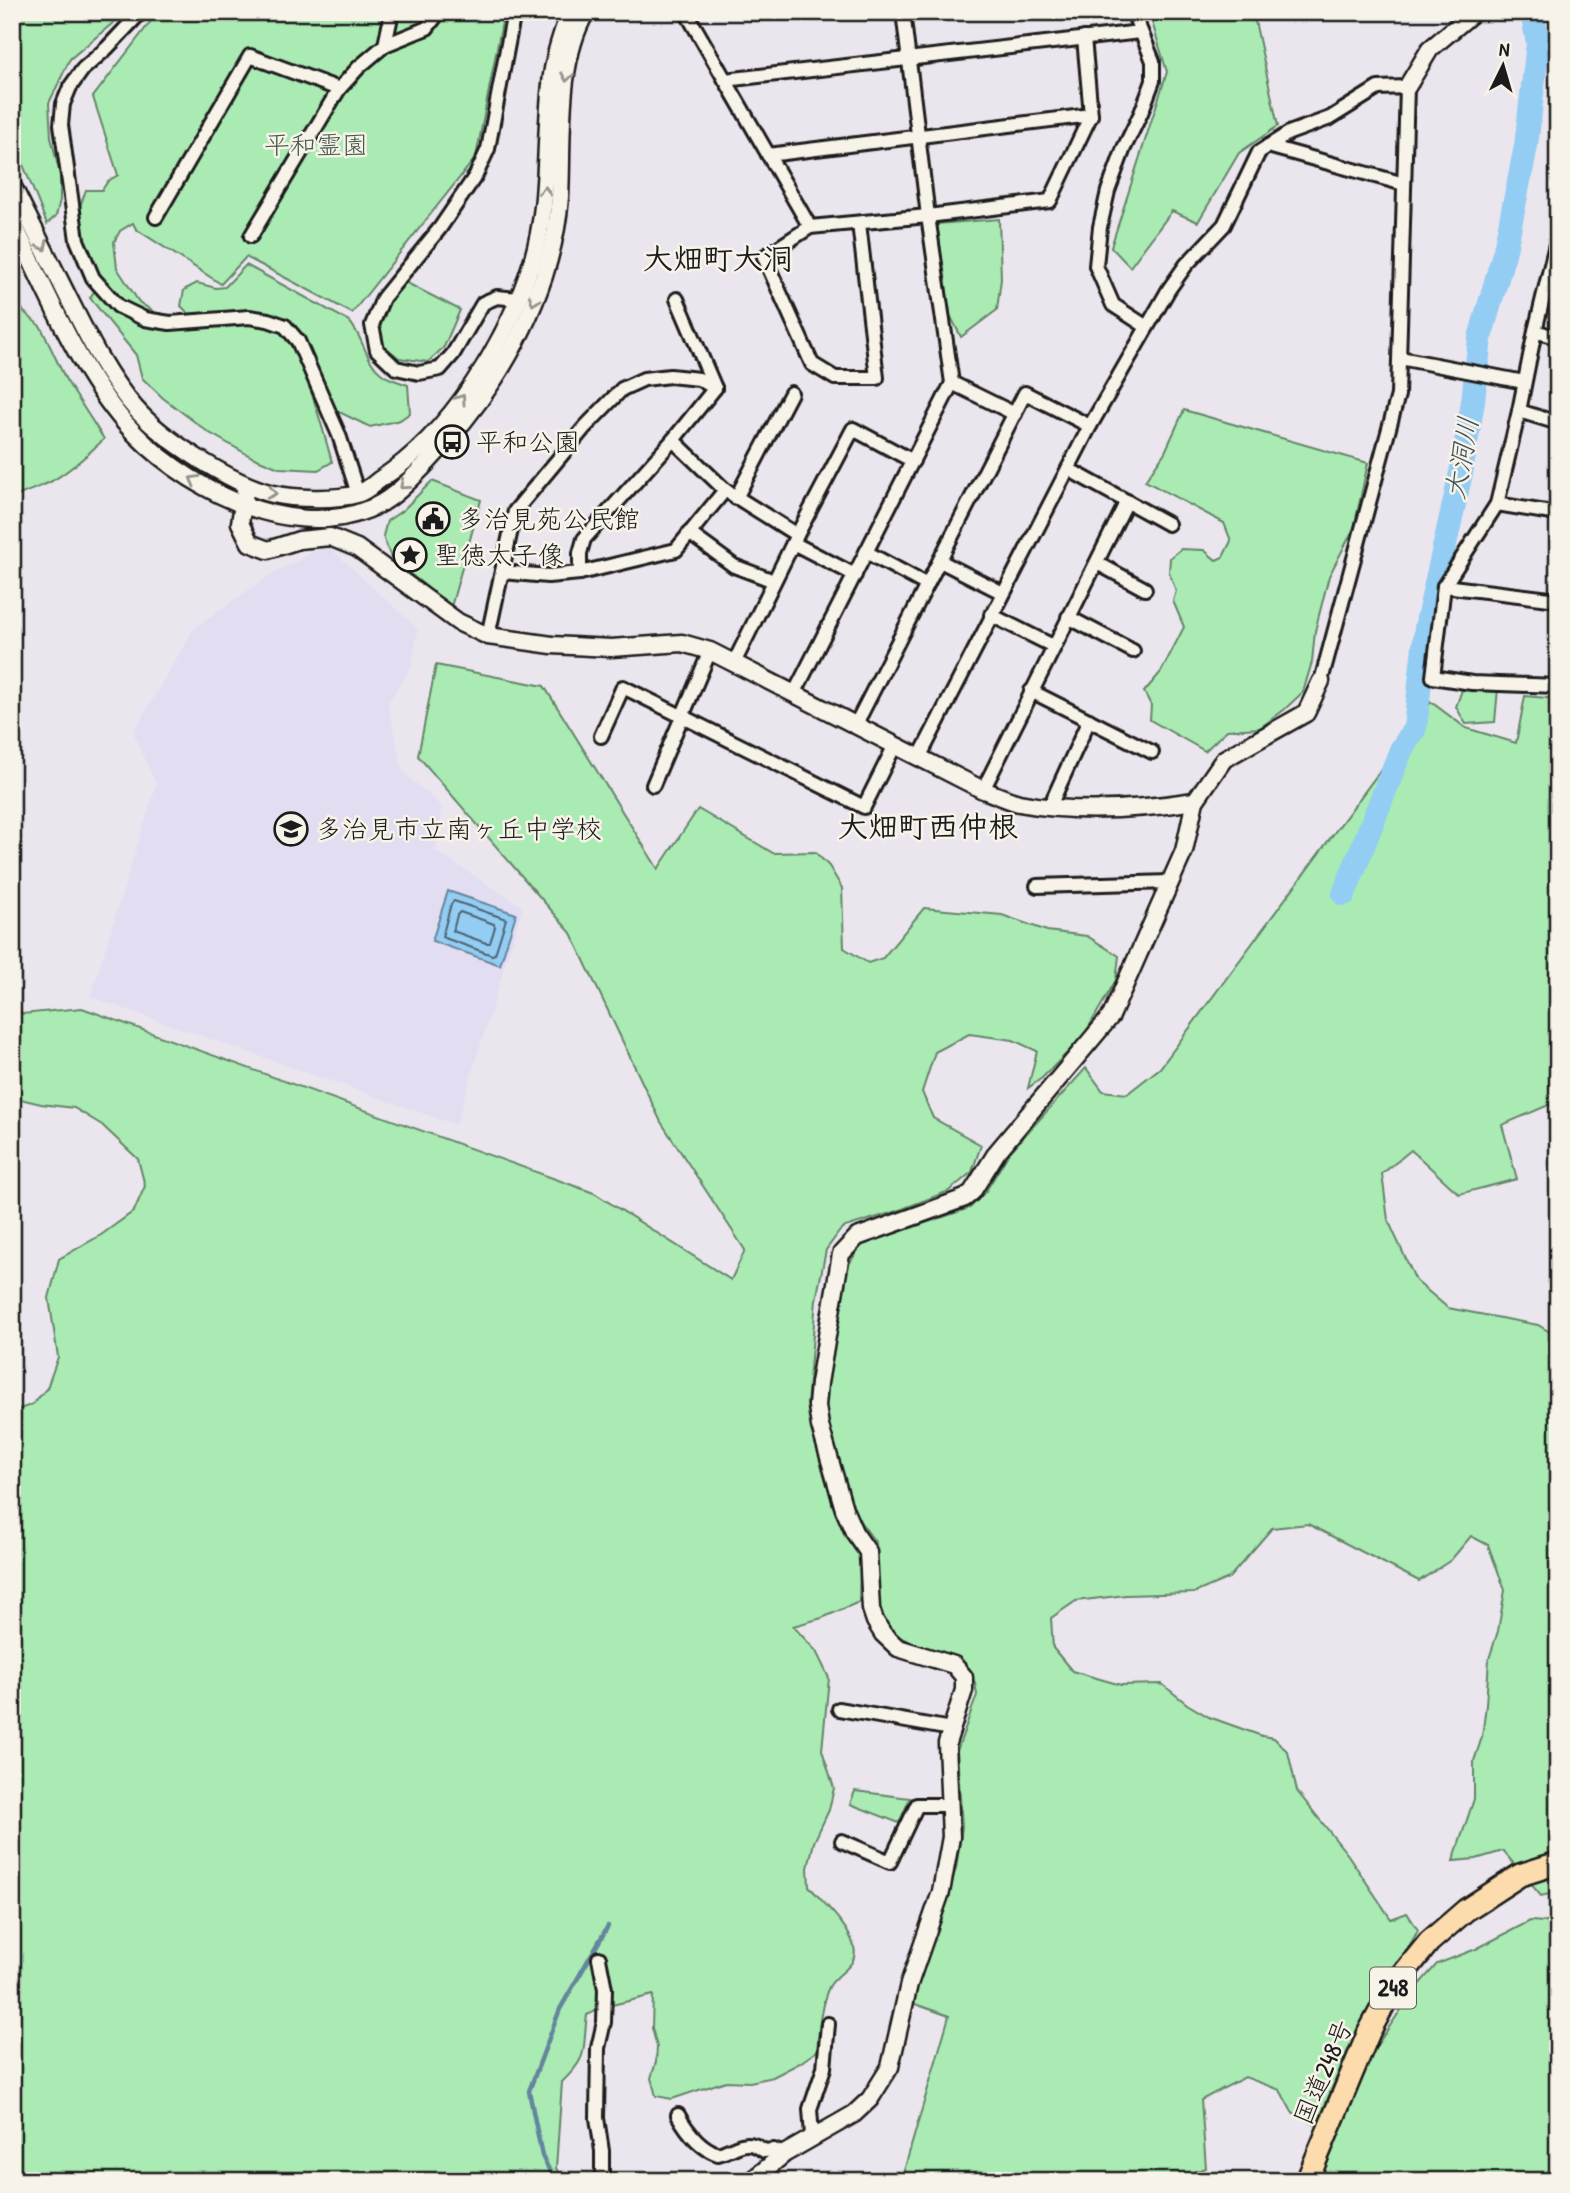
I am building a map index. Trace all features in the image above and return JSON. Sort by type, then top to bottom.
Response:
[{"type":"highway","name":"国道248号","points":[[1307,2181],[1369,2032],[1395,1984],[1429,1942],[1466,1910],[1520,1875],[1558,1863]]},
{"type":"street","points":[[141,12],[83,69],[70,87],[63,104],[61,125],[77,240],[93,278],[118,306],[145,319],[170,323],[249,317],[285,326],[298,341],[339,435],[358,494]]},
{"type":"street","points":[[386,45],[392,12]]},
{"type":"street","points":[[251,236],[339,89],[359,67],[386,45],[427,28],[439,12]]},
{"type":"street","points":[[514,12],[488,149],[476,175],[440,228],[383,298],[373,325],[377,350],[396,368],[419,373],[440,369],[453,354],[483,303],[497,297],[518,299]]},
{"type":"street","points":[[12,185],[86,334],[111,377],[135,408],[162,434],[246,485],[274,495],[321,498],[358,494],[393,471],[424,443],[456,407],[489,358],[518,299],[540,230],[546,191],[551,82],[569,12]]},
{"type":"street","points":[[12,221],[102,396],[152,451],[187,477],[243,505],[280,515],[314,520],[348,517],[373,508],[404,486],[472,411],[513,350],[530,313],[553,244],[560,200],[564,96],[570,54],[586,12]]},
{"type":"street","points":[[687,12],[810,227]]},
{"type":"street","points":[[794,694],[952,383],[903,12]]},
{"type":"street","points":[[1133,12],[1153,61],[1153,81],[1108,191],[1100,227],[1096,266],[1113,305],[1147,327]]},
{"type":"street","points":[[751,2181],[784,2154],[854,2113],[870,2099],[890,2067],[909,1984],[941,1892],[951,1837],[947,1743],[964,1690],[964,1677],[954,1665],[898,1648],[883,1634],[875,1621],[870,1609],[868,1552],[854,1532],[844,1509],[820,1426],[817,1406],[819,1383],[841,1254],[857,1237],[965,1198],[972,1192],[997,1152],[1111,1016],[1184,851],[1195,801],[1224,759],[1306,713],[1321,681],[1398,395],[1407,87],[1430,49],[1474,12]]},
{"type":"street","points":[[725,80],[1140,32]]},
{"type":"street","points":[[859,223],[877,379],[835,378],[812,365],[764,257],[810,227],[1050,201],[1091,115],[1084,38]]},
{"type":"street","points":[[156,217],[250,56],[339,89]]},
{"type":"street","points":[[920,756],[1090,426],[1186,265],[1224,225],[1259,152],[1289,133],[1330,118],[1378,88],[1407,87]]},
{"type":"street","points":[[768,155],[1091,115]]},
{"type":"street","points":[[1268,146],[1404,184]]},
{"type":"street","points":[[1558,236],[1497,504],[1444,586],[1433,677],[1472,683],[1558,686]]},
{"type":"street","points":[[677,299],[715,388]]},
{"type":"street","points":[[1535,331],[1558,338]]},
{"type":"street","points":[[1399,358],[1524,382]]},
{"type":"street","points":[[488,636],[515,511],[585,427],[622,388],[645,379],[670,376],[699,379],[715,388]]},
{"type":"street","points":[[952,383],[1015,414]]},
{"type":"street","points":[[580,573],[580,553],[584,539],[673,440],[715,388]]},
{"type":"street","points":[[736,498],[791,393]]},
{"type":"street","points":[[855,726],[1025,393],[1090,426]]},
{"type":"street","points":[[1520,411],[1558,423]]},
{"type":"street","points":[[734,663],[853,429],[912,461]]},
{"type":"street","points":[[673,440],[725,491],[795,539],[855,575]]},
{"type":"street","points":[[1068,469],[1168,524]]},
{"type":"street","points":[[246,485],[240,523],[250,543],[268,550],[299,540],[330,537],[357,548],[458,622],[488,636],[552,645],[611,648],[682,643],[710,651],[983,790],[1018,802],[1114,810],[1195,801]]},
{"type":"street","points":[[502,572],[548,576],[580,573],[676,550],[725,491]]},
{"type":"street","points":[[983,790],[1127,501]]},
{"type":"street","points":[[1497,504],[1558,514]]},
{"type":"street","points":[[689,533],[734,566],[774,581]]},
{"type":"street","points":[[866,552],[928,584]]},
{"type":"street","points":[[940,561],[1003,593]]},
{"type":"street","points":[[1097,563],[1146,589]]},
{"type":"street","points":[[1444,586],[1558,600]]},
{"type":"street","points":[[992,615],[1053,646]]},
{"type":"street","points":[[1068,617],[1133,651]]},
{"type":"street","points":[[653,785],[710,651]]},
{"type":"street","points":[[601,736],[623,687],[864,807],[895,745]]},
{"type":"street","points":[[1031,691],[1152,752]]},
{"type":"street","points":[[1050,806],[1089,720]]},
{"type":"street","points":[[1037,886],[1170,882]]},
{"type":"street","points":[[839,1709],[951,1729]]},
{"type":"street","points":[[842,1841],[890,1862],[916,1805],[950,1805]]},
{"type":"street","points":[[599,1958],[605,1989],[604,2022],[598,2048],[597,2118],[602,2173],[606,2181]]},
{"type":"street","points":[[812,2136],[810,2109],[824,2068],[828,2024]]},
{"type":"street","points":[[677,2115],[685,2128],[708,2151],[718,2154],[746,2143],[756,2144],[764,2151],[774,2150],[784,2154]]},
{"type":"shaded area","name":"多治見市立南ヶ丘中学校","points":[[327,545],[418,629],[412,665],[388,703],[403,772],[442,806],[436,851],[523,907],[456,1125],[90,997],[156,785],[133,732],[194,628],[273,573]]},
{"type":"green space","points":[[126,12],[70,59],[49,103],[51,137],[60,175],[60,200],[56,216],[47,224],[12,137],[12,13]]},
{"type":"green space","name":"平和霊園","points":[[158,12],[504,12],[476,157],[352,313],[246,257],[221,284],[136,229],[133,223],[120,231],[114,242],[117,268],[139,302],[160,316],[123,306],[95,276],[80,240],[79,213],[86,190],[102,190],[108,181],[118,175],[93,97]]},
{"type":"green space","points":[[1149,12],[1253,12],[1278,126],[1239,153],[1198,222],[1172,211],[1130,267],[1111,247],[1167,72]]},
{"type":"green space","points":[[999,219],[1001,279],[997,310],[961,337],[950,315],[937,224]]},
{"type":"green space","points":[[246,265],[349,321],[376,369],[387,377],[408,385],[410,413],[400,420],[370,427],[337,411],[303,338],[257,313],[189,314],[181,306],[184,290],[197,283],[216,288],[225,287]]},
{"type":"green space","points":[[403,281],[460,310],[444,347],[428,362],[399,358],[383,345],[378,327],[386,300]]},
{"type":"green space","points":[[12,284],[23,311],[41,327],[66,380],[104,439],[59,477],[12,499]]},
{"type":"green space","points":[[96,288],[122,314],[156,327],[255,323],[276,329],[286,338],[303,370],[332,462],[318,470],[279,468],[252,457],[208,432],[163,398],[142,378],[136,355],[90,298]]},
{"type":"green space","points":[[1184,410],[1368,463],[1354,528],[1329,576],[1315,631],[1312,662],[1303,692],[1260,728],[1227,730],[1205,751],[1150,720],[1151,705],[1144,692],[1161,672],[1184,627],[1173,601],[1176,591],[1169,572],[1170,558],[1181,549],[1204,550],[1216,560],[1223,557],[1231,541],[1224,523],[1145,481],[1165,452]]},
{"type":"green space","points":[[432,481],[481,500],[451,607],[391,558],[383,536],[387,521],[403,510]]},
{"type":"green space","points":[[436,665],[544,686],[658,869],[698,809],[773,853],[815,852],[829,866],[842,888],[844,948],[868,963],[883,958],[924,908],[1002,915],[1047,931],[1087,936],[1119,956],[1116,980],[1083,1037],[1042,1078],[1028,1088],[1037,1051],[1013,1040],[969,1034],[935,1052],[922,1092],[933,1118],[981,1145],[972,1172],[949,1191],[842,1228],[826,1250],[816,1300],[807,1404],[833,1507],[860,1560],[859,1602],[822,1618],[793,1626],[816,1651],[829,1678],[822,1750],[834,1788],[829,1810],[814,1842],[808,1868],[809,1886],[847,1931],[855,1954],[826,1994],[820,2018],[817,2051],[773,2077],[750,2082],[726,2081],[672,2099],[656,2096],[651,2078],[657,2047],[652,2028],[653,1995],[604,2007],[587,2015],[581,2058],[562,2082],[556,2168],[563,2181],[12,2181],[12,1409],[15,1411],[33,1404],[47,1388],[58,1357],[49,1298],[59,1259],[101,1235],[134,1211],[145,1186],[138,1159],[102,1125],[74,1108],[12,1097],[12,1004],[22,1014],[82,1008],[594,1193],[731,1280],[745,1250],[661,1122],[571,933],[418,756]]},
{"type":"green space","points":[[1463,687],[1498,688],[1495,722],[1466,724],[1456,707]]},
{"type":"green space","points":[[1525,696],[1558,699],[1558,1101],[1502,1125],[1517,1179],[1459,1194],[1411,1150],[1382,1174],[1388,1220],[1416,1281],[1448,1308],[1538,1325],[1558,1337],[1558,1892],[1541,1896],[1503,1851],[1476,1859],[1453,1861],[1474,1799],[1474,1761],[1482,1737],[1489,1659],[1498,1631],[1505,1590],[1488,1545],[1471,1536],[1451,1560],[1419,1581],[1308,1524],[1272,1528],[1229,1578],[1194,1593],[1126,1595],[1076,1601],[1051,1618],[1053,1648],[1072,1671],[1121,1685],[1162,1684],[1209,1717],[1274,1738],[1288,1752],[1297,1791],[1348,1855],[1391,1919],[1407,1913],[1418,1930],[1367,2011],[1317,2125],[1292,2112],[1280,2090],[1245,2077],[1201,2100],[1206,2168],[1165,2181],[901,2181],[949,2016],[909,2002],[956,1869],[962,1827],[957,1751],[977,1695],[975,1683],[967,1667],[899,1637],[891,1632],[881,1616],[876,1595],[876,1543],[853,1512],[832,1440],[826,1406],[826,1379],[846,1269],[861,1245],[970,1208],[986,1191],[1009,1153],[1086,1068],[1103,1091],[1127,1094],[1160,1068],[1431,702],[1466,728],[1516,743]]},
{"type":"green space","points":[[855,1791],[910,1798],[899,1823],[850,1804]]},
{"type":"green space","points":[[1530,1921],[1558,1923],[1558,2181],[1320,2181],[1375,2048],[1415,1989],[1437,1964],[1476,1949]]},
{"type":"water","points":[[448,891],[516,914],[500,965],[432,941]]},
{"type":"waterway","name":"大洞川","points":[[1344,894],[1401,750],[1415,728],[1426,628],[1461,473],[1480,338],[1505,250],[1526,146],[1538,43],[1532,12]]},
{"type":"waterway","points":[[555,2181],[542,2156],[529,2091],[560,2009],[608,1926]]},
{"type":"place","name":"平和公園","points":[[452,442]]},
{"type":"place","name":"多治見苑公民館","points":[[433,519]]},
{"type":"place","name":"聖徳太子像","points":[[410,555]]},
{"type":"place","name":"多治見市立南ヶ丘中学校","points":[[291,829]]},
{"type":"district","name":"大畑町大洞","points":[[718,259]]},
{"type":"district","name":"大畑町西仲根","points":[[928,827]]}]
